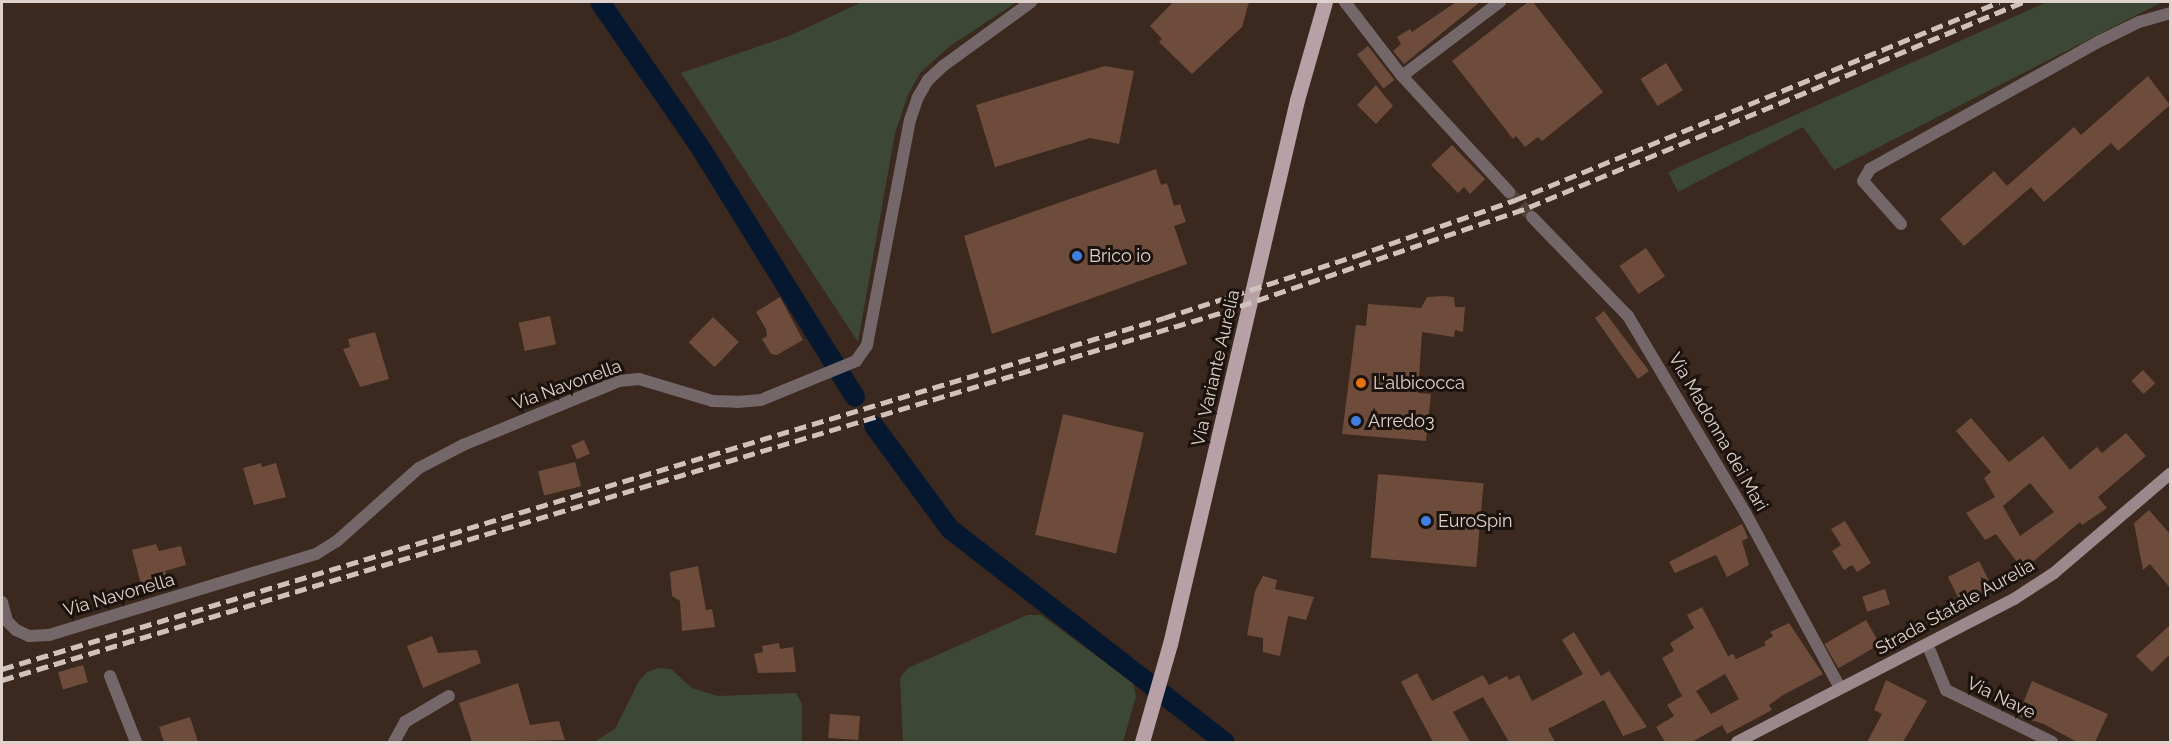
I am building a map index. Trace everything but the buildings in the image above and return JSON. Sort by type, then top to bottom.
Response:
[{"type":"main road","name":"Via Variante Aurelia","points":[[1142,742],[1163,670],[1297,99],[1325,2]]},
{"type":"main road","name":"Strada Statale Aurelia","points":[[1737,742],[1840,688],[1928,646],[2054,573],[2170,474]]},
{"type":"street","name":"Via Navonella","points":[[2,602],[7,621],[16,630],[29,636],[49,635],[316,554],[337,541],[419,468],[463,445],[619,381],[639,379],[713,401],[761,400],[824,377],[856,361],[867,345],[910,120],[918,98],[928,80],[943,66],[1031,2]]},
{"type":"street","points":[[1345,2],[1402,76],[1509,192]]},
{"type":"street","points":[[1402,76],[1500,2]]},
{"type":"street","points":[[1901,224],[1863,181],[1870,168],[2100,41],[2139,22],[2170,13]]},
{"type":"street","name":"Via Madonna dei Mari","points":[[1532,217],[1628,316],[1746,514],[1840,688]]},
{"type":"street","name":"Via Nave","points":[[1928,646],[1946,690],[2052,742]]},
{"type":"street","points":[[110,676],[136,742]]},
{"type":"street","points":[[394,742],[405,722],[449,696]]},
{"type":"green space","points":[[862,2],[1017,2],[950,46],[920,73],[908,95],[895,133],[858,342],[681,73],[789,36]]},
{"type":"green space","points":[[2047,2],[2162,2],[1834,170],[1803,127],[1678,192],[1668,172]]},
{"type":"green space","points":[[1027,615],[1041,615],[1133,683],[1136,696],[1123,742],[903,742],[900,678],[908,668]]},
{"type":"green space","points":[[659,668],[671,669],[692,688],[718,696],[796,693],[802,704],[802,742],[594,742],[615,729],[639,681],[647,672]]},
{"type":"waterway","points":[[600,2],[700,147],[855,397]]},
{"type":"waterway","points":[[874,426],[950,529],[1225,742]]},
{"type":"tunnel","points":[[1509,192],[1532,217]]},
{"type":"railway","points":[[2,669],[1164,318],[1355,256],[1515,200],[1999,2]]},
{"type":"railway","points":[[2,680],[1223,312],[1529,207],[2023,2]]},
{"type":"place","name":"Brico io","points":[[1077,256]]},
{"type":"place","name":"L'albicocca","points":[[1361,383]]},
{"type":"place","name":"Arredo3","points":[[1356,421]]},
{"type":"place","name":"EuroSpin","points":[[1426,521]]}]
